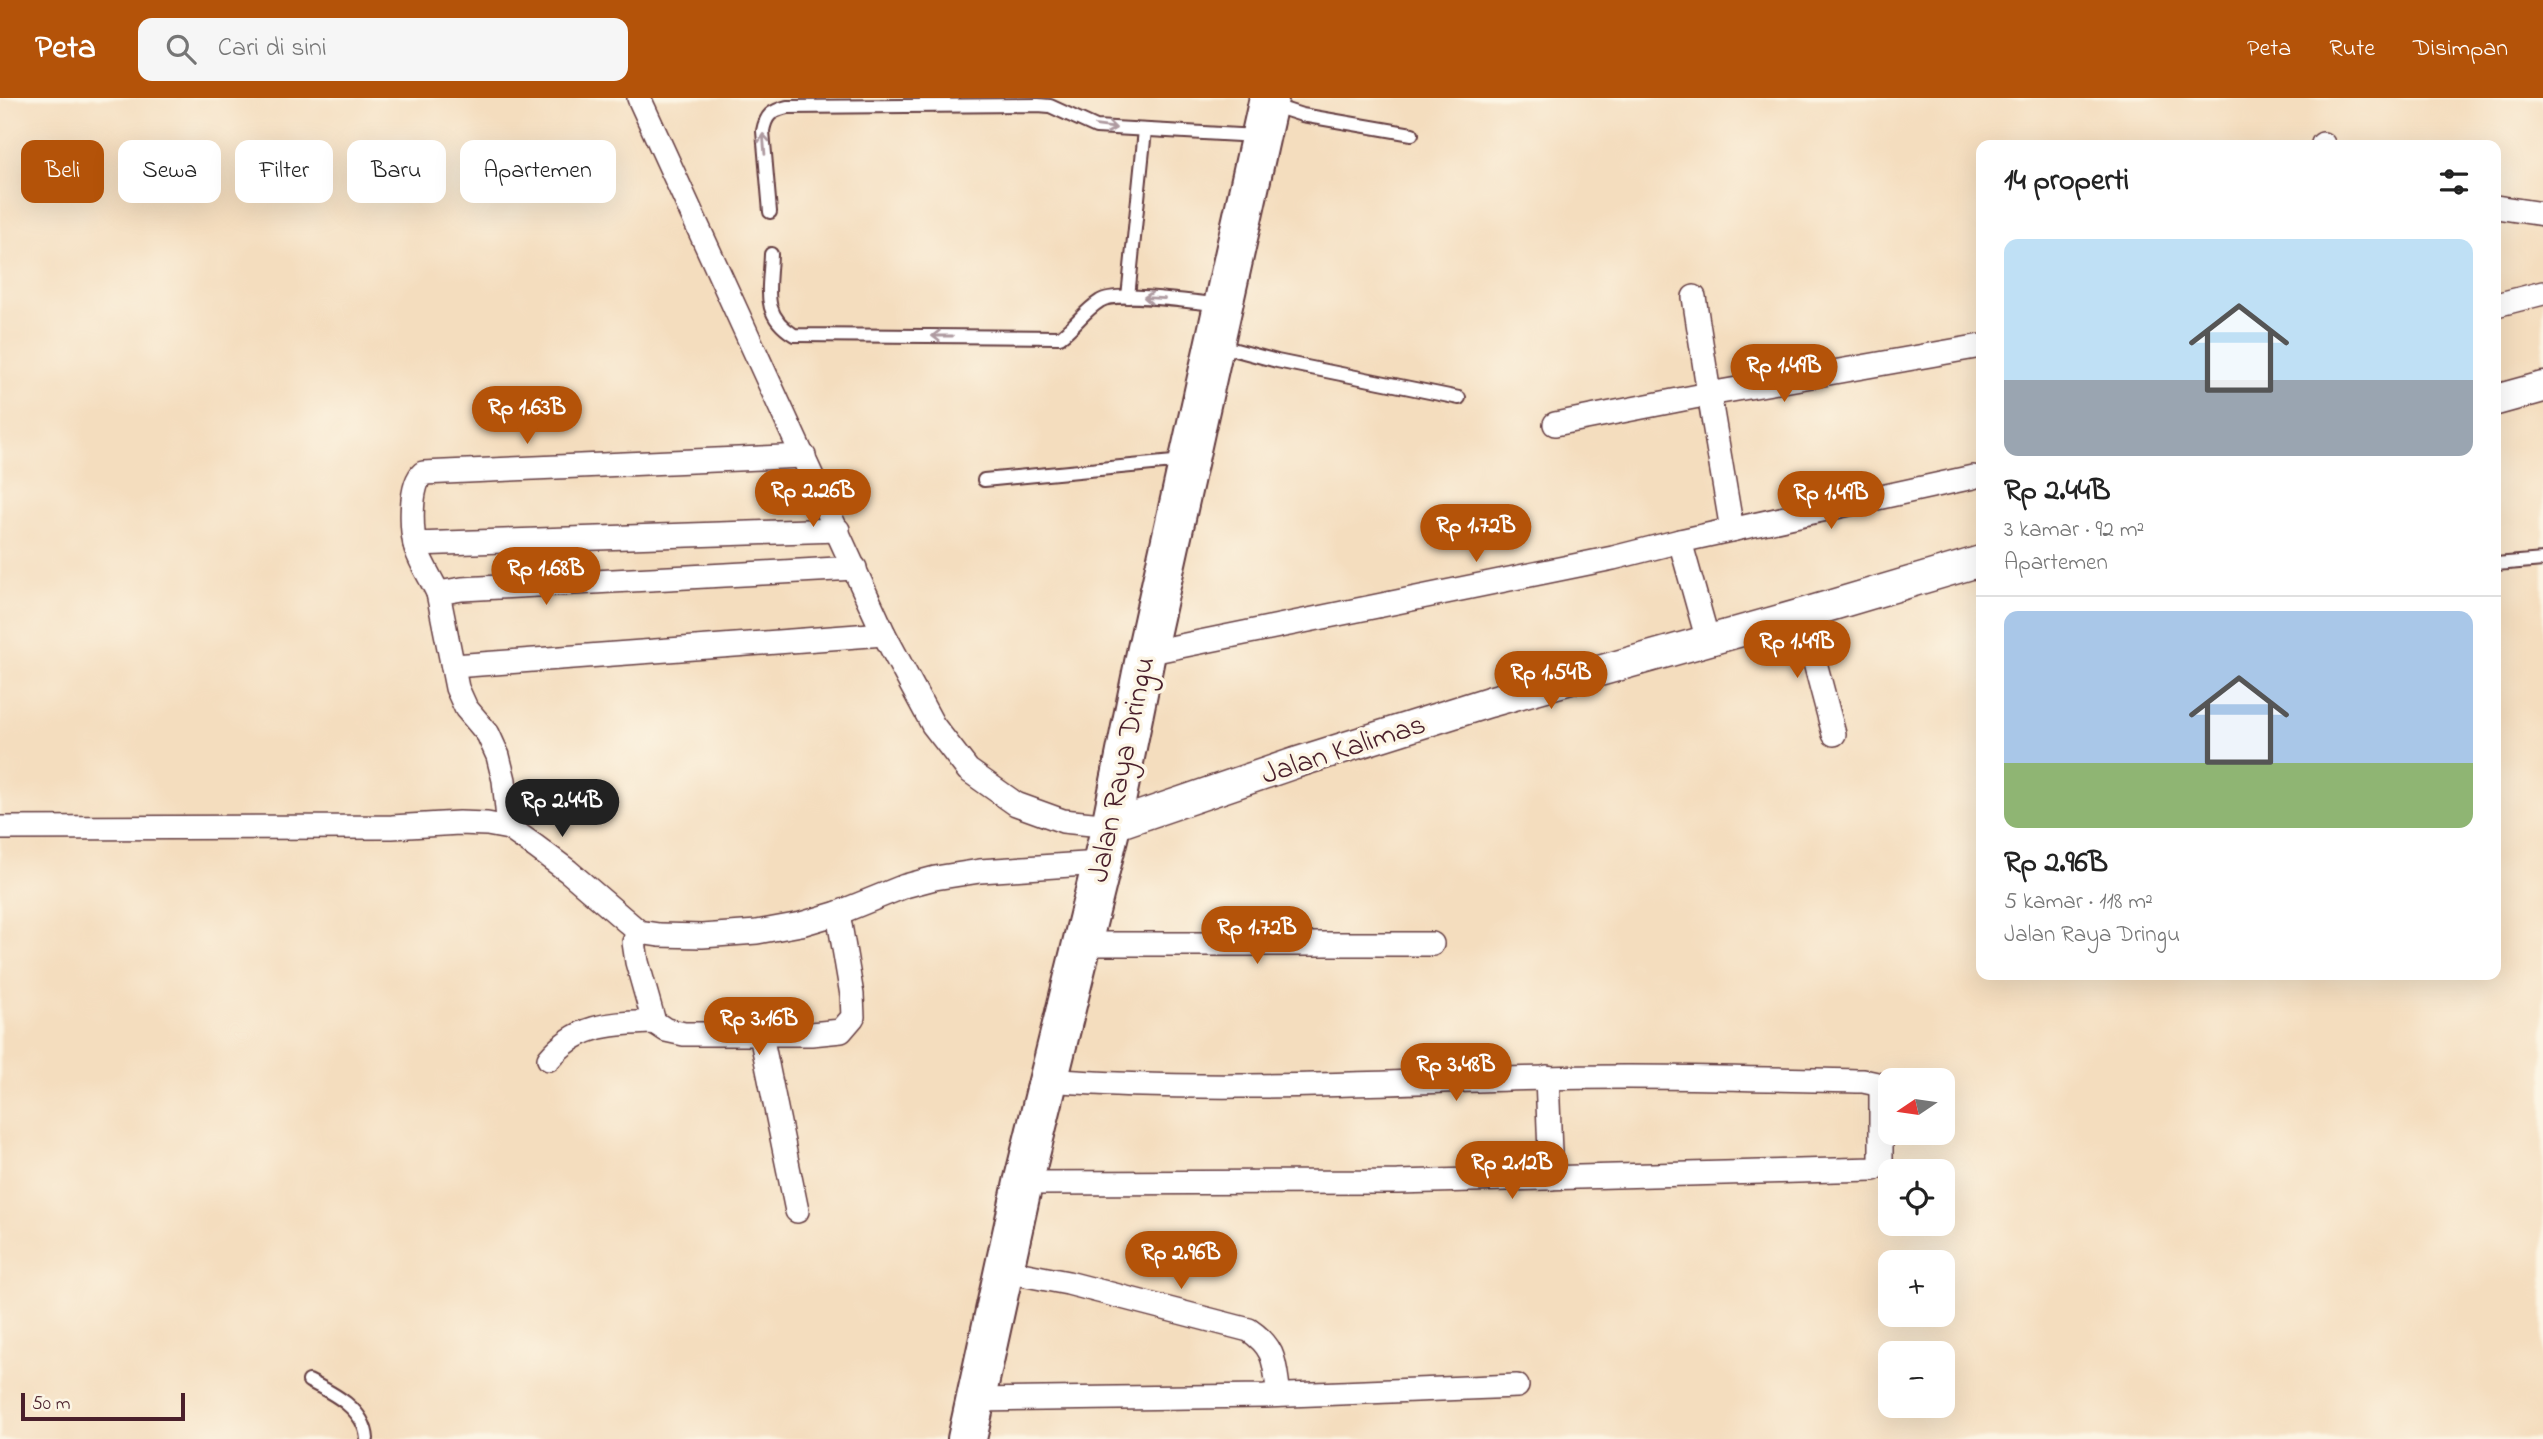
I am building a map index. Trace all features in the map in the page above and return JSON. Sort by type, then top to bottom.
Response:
[{"type":"highway","name":"Jalan Raya Dringu","points":[[967,1439],[1023,1183],[1111,826],[1146,653],[1265,113]]},
{"type":"street","points":[[639,98],[884,634],[933,725],[968,770],[1016,804],[1063,821],[1111,826]]},
{"type":"street","points":[[2501,207],[2543,214]]},
{"type":"street","points":[[2501,304],[2543,293]]},
{"type":"street","points":[[1694,298],[1732,530]]},
{"type":"street","points":[[1555,424],[1976,347]]},
{"type":"street","points":[[2501,399],[2543,387]]},
{"type":"street","points":[[509,828],[504,780],[498,756],[488,734],[466,708],[457,688],[438,593],[415,544],[414,487],[418,477],[423,473],[804,456]]},
{"type":"street","points":[[1146,653],[1600,561],[1973,477]]},
{"type":"street","points":[[415,544],[838,530]]},
{"type":"street","points":[[1680,541],[1708,641]]},
{"type":"street","name":"Jalan Kalimas","points":[[1111,826],[1295,763],[1476,706],[1976,562]]},
{"type":"street","points":[[438,593],[855,568]]},
{"type":"street","points":[[1802,614],[1834,734]]},
{"type":"street","points":[[454,666],[884,634]]},
{"type":"street","points":[[0,828],[392,827],[487,824],[509,828],[568,871],[639,932],[702,936],[757,932],[801,924],[838,913],[905,886],[935,878],[980,871],[1100,863]]},
{"type":"street","points":[[549,1059],[566,1040],[590,1029],[610,1024],[654,1022],[666,1030],[684,1034],[761,1035],[841,1031],[853,1017],[852,995],[838,913]]},
{"type":"street","points":[[639,932],[634,942],[637,962],[654,1022]]},
{"type":"street","points":[[1082,944],[1432,944]]},
{"type":"street","points":[[761,1035],[797,1211]]},
{"type":"street","points":[[1023,1183],[1398,1182],[1874,1170],[1881,1163],[1881,1093],[1877,1084],[1863,1080],[1547,1077],[1328,1086],[1049,1080]]},
{"type":"street","points":[[1547,1077],[1551,1178]]},
{"type":"street","points":[[1005,1271],[1068,1283],[1249,1330],[1264,1340],[1271,1351],[1279,1395]]},
{"type":"street","points":[[976,1400],[1279,1395],[1517,1386]]},
{"type":"lane","points":[[771,212],[763,131],[765,118],[774,110],[787,107],[1038,105],[1050,106],[1096,127],[1145,131],[1265,113],[1303,115],[1412,134]]},
{"type":"lane","points":[[1128,297],[1145,131]]},
{"type":"lane","points":[[771,254],[769,302],[780,327],[794,335],[1060,337],[1074,327],[1082,315],[1102,298],[1128,297],[1222,304]]},
{"type":"lane","points":[[1213,344],[1277,361],[1459,398]]},
{"type":"lane","points":[[984,480],[1188,461]]},
{"type":"lane","points":[[2501,564],[2543,560]]},
{"type":"lane","points":[[309,1381],[340,1396],[359,1418],[367,1439]]}]
